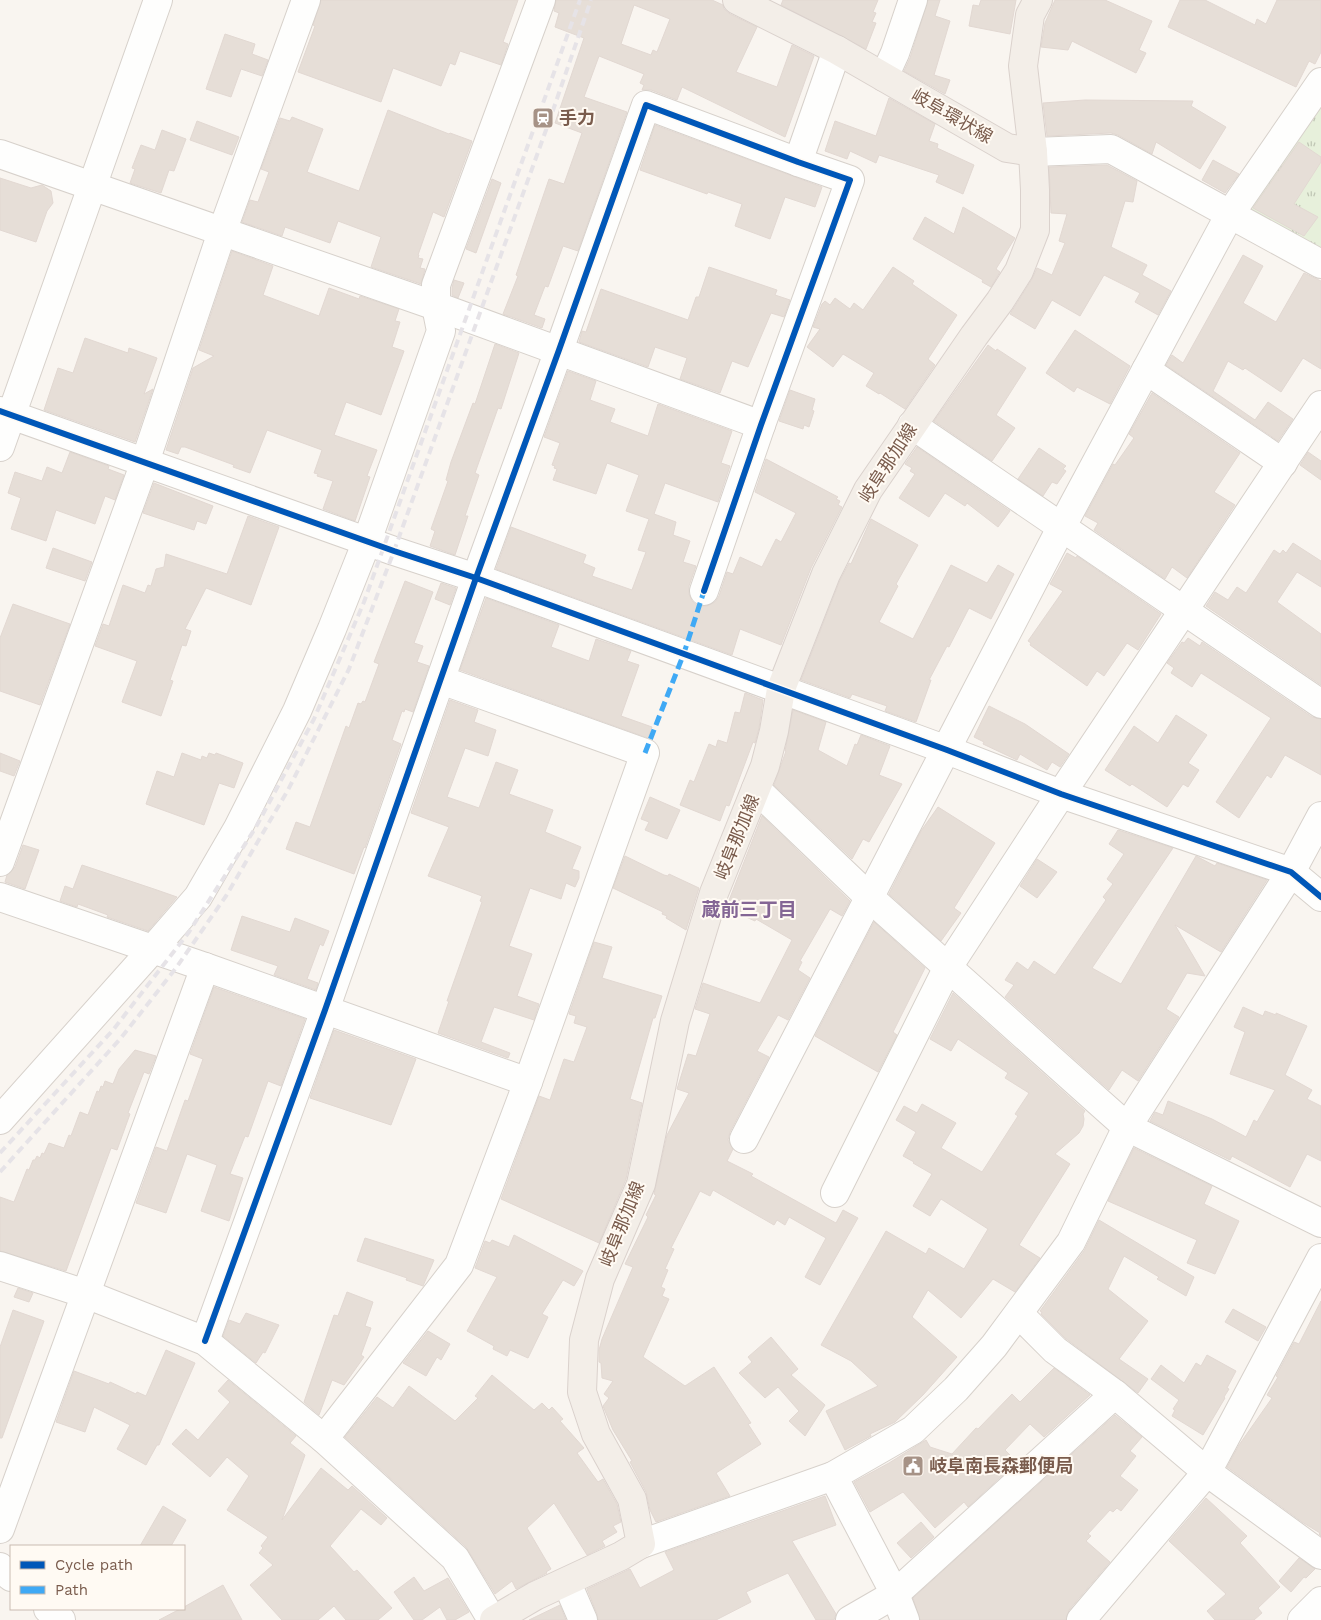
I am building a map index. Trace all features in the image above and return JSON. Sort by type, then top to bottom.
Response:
[{"type":"main road","points":[[1033,152],[1023,66],[1030,15],[1038,0]]},
{"type":"main road","name":"岐阜環状線","points":[[750,3],[837,50],[1007,148],[1033,152]]},
{"type":"main road","name":"岐阜那加線","points":[[641,1544],[632,1499],[596,1434],[582,1392],[584,1340],[600,1279],[641,1184],[675,1021],[712,902],[765,766],[774,731],[781,690],[826,574],[868,490],[1019,271],[1035,230],[1033,152]]},
{"type":"main road","points":[[493,1620],[535,1596],[567,1583],[641,1544]]},
{"type":"street","points":[[0,447],[6,413],[92,187],[158,0]]},
{"type":"street","points":[[0,862],[145,462],[222,232],[306,0]]},
{"type":"street","points":[[0,1120],[198,897],[238,828],[297,711],[367,542],[442,331],[436,306],[436,285],[541,0]]},
{"type":"street","points":[[884,77],[895,53],[913,0]]},
{"type":"street","points":[[798,162],[837,50]]},
{"type":"street","points":[[744,1138],[1061,528],[1230,214],[1321,82]]},
{"type":"street","points":[[205,1341],[646,105],[850,180],[760,425],[704,591]]},
{"type":"street","points":[[1033,152],[1111,149],[1321,264]]},
{"type":"street","points":[[0,154],[436,306],[760,425]]},
{"type":"street","points":[[1146,370],[1283,463]]},
{"type":"street","points":[[835,1193],[948,967],[1061,794],[1321,405]]},
{"type":"street","points":[[6,413],[367,542],[476,578],[947,750],[1061,794],[1292,872],[1321,897]]},
{"type":"street","points":[[912,425],[1183,612],[1321,704]]},
{"type":"street","points":[[324,1439],[459,1265],[528,1082],[645,753],[441,680]]},
{"type":"street","points":[[756,789],[870,898],[1127,1127],[1321,1224]]},
{"type":"street","points":[[641,1544],[833,1476],[913,1430],[956,1389],[994,1346],[1071,1242],[1127,1127],[1292,872],[1320,819]]},
{"type":"street","points":[[0,897],[205,967],[528,1082]]},
{"type":"street","points":[[0,1529],[205,967]]},
{"type":"street","points":[[1081,1620],[1207,1472],[1321,1258]]},
{"type":"street","points":[[0,1266],[86,1294],[205,1341],[324,1439],[455,1558],[493,1620]]},
{"type":"street","points":[[1019,1314],[1055,1350],[1115,1394],[1207,1472],[1321,1555]]},
{"type":"street","points":[[850,1620],[895,1594],[1115,1394]]},
{"type":"street","points":[[833,1476],[895,1594],[905,1620]]},
{"type":"street","points":[[0,1567],[10,1576]]},
{"type":"street","points":[[567,1583],[583,1620]]},
{"type":"street","points":[[1302,1620],[1321,1601]]},
{"type":"street","points":[[49,1610],[61,1620]]},
{"type":"green space","points":[[1321,82],[1321,267],[1230,214]]},
{"type":"building","points":[[321,0],[518,0],[503,42],[508,44],[501,65],[460,51],[455,65],[450,63],[441,86],[393,68],[381,102],[298,72],[315,26],[313,25]]},
{"type":"building","points":[[556,0],[712,0],[723,5],[724,9],[730,14],[757,27],[736,72],[777,87],[792,45],[814,56],[785,137],[682,87],[677,100],[651,90],[642,90],[644,85],[640,83],[644,74],[599,56],[584,97],[627,112],[578,251],[563,246],[548,287],[545,286],[534,315],[545,319],[542,328],[503,314],[518,276],[516,275],[549,179],[564,184],[582,133],[555,123],[584,38],[555,27],[559,13],[554,11]],"holes":[[[634,5],[670,19],[657,52],[653,50],[651,55],[621,44]]]},
{"type":"building","points":[[783,0],[878,0],[873,12],[876,13],[872,22],[876,23],[866,49],[781,5]]},
{"type":"building","points":[[928,0],[940,0],[935,16],[950,21],[934,75],[950,80],[945,94],[904,71],[910,58]]},
{"type":"building","points":[[981,0],[1016,0],[1010,34],[969,26],[973,5],[979,6]]},
{"type":"building","points":[[1055,0],[1105,0],[1152,21],[1139,50],[1146,53],[1136,73],[1072,41],[1068,50],[1041,47],[1045,23]]},
{"type":"building","points":[[1180,0],[1205,0],[1255,25],[1257,19],[1266,24],[1277,0],[1321,0],[1321,52],[1315,64],[1309,61],[1296,87],[1168,27]]},
{"type":"building","points":[[225,34],[255,44],[252,54],[268,60],[262,76],[241,69],[231,97],[206,89]]},
{"type":"building","points":[[889,98],[935,124],[929,141],[938,144],[937,148],[974,165],[963,194],[936,182],[939,175],[879,155],[876,163],[850,151],[847,159],[825,151],[835,121],[876,136]]},
{"type":"building","points":[[1085,100],[1193,101],[1191,106],[1226,127],[1200,169],[1156,142],[1152,154],[1111,133],[1047,136],[1043,103]]},
{"type":"building","points":[[388,110],[472,141],[444,217],[433,212],[418,255],[418,258],[423,259],[420,268],[425,269],[421,284],[371,267],[381,237],[338,221],[330,243],[285,227],[282,236],[242,222],[250,200],[258,202],[269,172],[261,169],[280,118],[290,121],[292,117],[323,129],[307,172],[359,191]]},
{"type":"building","points":[[197,121],[239,137],[232,155],[190,140]]},
{"type":"building","points":[[655,125],[822,187],[815,207],[785,197],[770,239],[735,226],[742,204],[708,192],[707,194],[640,170]]},
{"type":"building","points":[[162,130],[186,139],[174,171],[169,170],[161,193],[130,183],[135,169],[132,168],[141,145],[155,150]]},
{"type":"building","points":[[1299,142],[1321,157],[1321,162],[1294,204],[1318,217],[1304,236],[1253,208]]},
{"type":"building","points":[[1213,160],[1239,174],[1225,193],[1202,180]]},
{"type":"building","points":[[1107,165],[1137,181],[1133,202],[1125,201],[1111,247],[1147,265],[1142,275],[1171,291],[1158,315],[1135,302],[1140,293],[1104,275],[1080,316],[1052,300],[1035,329],[1010,314],[1037,268],[1052,275],[1065,243],[1059,241],[1067,214],[1051,213],[1049,167]]},
{"type":"building","points":[[0,178],[31,188],[42,185],[51,191],[53,203],[47,211],[36,242],[0,230]]},
{"type":"building","points":[[492,179],[501,183],[476,253],[466,249]]},
{"type":"building","points":[[963,207],[1015,238],[996,269],[1000,272],[991,287],[982,282],[983,280],[913,239],[925,217],[954,234]]},
{"type":"building","points":[[232,251],[273,266],[263,295],[319,316],[329,288],[359,299],[360,296],[399,309],[395,321],[400,322],[392,347],[404,351],[381,415],[346,402],[334,435],[377,450],[367,476],[370,477],[355,521],[323,509],[333,481],[317,476],[318,474],[314,473],[322,450],[267,430],[250,473],[185,447],[181,447],[178,454],[166,450],[193,368],[214,356],[199,350]]},
{"type":"building","points":[[1243,255],[1263,266],[1243,303],[1276,322],[1304,273],[1321,281],[1321,369],[1303,358],[1281,392],[1245,368],[1243,370],[1228,361],[1213,391],[1255,420],[1268,402],[1293,419],[1278,441],[1166,365],[1172,355],[1183,363]]},
{"type":"building","points":[[709,267],[777,290],[775,295],[790,300],[784,317],[771,313],[748,367],[732,361],[720,393],[680,379],[687,358],[655,347],[648,367],[579,342],[582,331],[586,332],[601,289],[688,320],[696,297],[699,297]]},
{"type":"building","points":[[893,267],[914,281],[912,284],[957,315],[928,359],[935,365],[905,409],[866,386],[874,373],[843,354],[833,367],[807,347],[820,329],[813,327],[825,301],[830,305],[835,298],[850,309],[854,303],[863,310]]},
{"type":"building","points":[[454,280],[464,283],[458,298],[452,295]]},
{"type":"building","points":[[1075,330],[1130,366],[1110,404],[1077,387],[1074,392],[1046,373]]},
{"type":"building","points":[[85,338],[128,353],[129,348],[157,358],[144,394],[153,389],[135,442],[44,410],[58,368],[73,373]]},
{"type":"building","points":[[495,344],[519,353],[501,409],[498,408],[475,473],[479,475],[465,516],[468,516],[455,555],[430,546],[435,531],[431,529],[448,481],[446,480],[451,462],[473,403],[475,404]]},
{"type":"building","points":[[988,345],[1026,368],[996,415],[1015,428],[992,461],[934,421]]},
{"type":"building","points":[[568,371],[596,381],[590,400],[615,409],[610,422],[648,436],[658,404],[732,431],[721,463],[730,466],[718,502],[665,483],[654,514],[676,522],[673,535],[690,541],[683,562],[696,566],[689,586],[689,594],[692,601],[698,606],[707,606],[715,602],[727,572],[733,574],[740,557],[762,567],[776,539],[781,542],[796,513],[755,492],[766,459],[838,497],[836,499],[840,501],[838,505],[842,507],[811,568],[781,645],[740,629],[732,655],[496,569],[511,527],[586,555],[583,563],[595,568],[592,576],[632,590],[646,552],[638,550],[649,519],[626,511],[639,475],[607,463],[596,494],[553,480],[557,469],[552,465],[560,443],[544,437]]},
{"type":"building","points":[[790,390],[815,399],[812,410],[814,411],[809,427],[804,425],[803,429],[779,421]]},
{"type":"building","points":[[1152,393],[1240,453],[1214,492],[1235,505],[1187,578],[1172,567],[1165,579],[1094,530],[1098,523],[1085,516],[1113,464],[1115,465],[1134,438],[1129,434]]},
{"type":"building","points":[[917,447],[1010,511],[998,527],[967,503],[965,506],[945,493],[929,517],[899,498],[915,474],[910,471],[912,468],[905,464]]},
{"type":"building","points":[[1039,448],[1066,466],[1063,469],[1066,471],[1057,484],[1052,482],[1043,496],[1018,479]]},
{"type":"building","points":[[70,452],[109,466],[108,469],[124,475],[115,500],[105,496],[95,524],[56,510],[46,541],[11,529],[21,498],[8,493],[15,472],[42,481],[47,467],[62,473]]},
{"type":"building","points":[[1308,452],[1321,461],[1321,480],[1300,465]]},
{"type":"building","points":[[154,483],[213,506],[206,524],[197,521],[194,530],[143,513]]},
{"type":"building","points":[[248,516],[279,527],[251,605],[206,588],[185,629],[191,631],[186,646],[182,645],[170,680],[173,681],[161,716],[122,702],[137,661],[95,646],[103,624],[109,626],[123,585],[145,593],[148,585],[151,586],[156,569],[164,567],[166,554],[227,574]]},
{"type":"building","points":[[871,519],[918,545],[896,584],[898,586],[879,622],[913,639],[951,565],[987,583],[998,565],[1014,574],[991,619],[969,608],[929,680],[931,680],[916,722],[885,711],[887,706],[852,694],[850,698],[801,680],[840,580],[849,563],[851,564]]},
{"type":"building","points":[[1293,543],[1321,561],[1321,587],[1297,572],[1277,602],[1321,634],[1321,685],[1206,606],[1215,592],[1228,600],[1237,587],[1246,593],[1274,550],[1280,554],[1283,550],[1286,553]]},
{"type":"building","points":[[53,548],[92,562],[85,581],[46,568]]},
{"type":"building","points":[[1067,553],[1076,558],[1077,556],[1161,614],[1138,650],[1127,643],[1104,676],[1097,671],[1087,686],[1030,645],[1031,643],[1028,641],[1063,591],[1050,584]]},
{"type":"building","points":[[405,581],[433,592],[414,643],[423,646],[417,662],[429,666],[413,712],[405,709],[404,712],[402,711],[392,740],[401,744],[365,848],[354,874],[286,849],[296,822],[310,827],[346,726],[349,728],[358,703],[365,702],[379,664],[374,662]]},
{"type":"building","points":[[441,583],[456,588],[450,605],[435,599]]},
{"type":"building","points":[[486,598],[559,625],[551,647],[589,661],[596,639],[631,651],[627,661],[639,665],[621,716],[652,727],[648,738],[460,670]]},
{"type":"building","points":[[13,604],[70,624],[40,705],[0,691],[0,638]]},
{"type":"building","points":[[1188,638],[1200,646],[1202,642],[1312,717],[1321,719],[1321,775],[1285,755],[1271,778],[1267,775],[1239,818],[1216,802],[1271,718],[1201,673],[1192,687],[1171,673],[1174,668],[1167,663],[1182,642],[1184,643]]},
{"type":"building","points":[[745,693],[763,700],[759,728],[755,743],[753,742],[729,806],[726,805],[720,821],[680,805],[690,780],[694,782],[709,744],[716,747],[718,740],[727,743],[735,712],[740,713]]},
{"type":"building","points":[[450,700],[478,710],[474,722],[496,730],[488,756],[465,748],[447,797],[479,808],[496,762],[518,770],[509,794],[553,810],[545,832],[581,847],[572,869],[579,871],[579,878],[575,887],[566,883],[561,899],[530,888],[509,946],[532,954],[517,996],[539,1004],[534,1020],[494,1007],[481,1042],[510,1053],[508,1058],[438,1033],[449,1001],[447,1001],[482,902],[480,901],[482,896],[428,876],[449,827],[411,813]]},
{"type":"building","points":[[989,706],[1025,724],[1069,754],[1060,767],[1052,762],[1047,770],[1020,754],[1017,760],[983,744],[984,742],[974,737]]},
{"type":"building","points":[[793,710],[826,722],[818,750],[847,766],[855,744],[857,745],[861,735],[890,746],[879,775],[902,784],[869,842],[863,839],[852,859],[774,785],[786,751]]},
{"type":"building","points":[[1176,715],[1207,735],[1188,763],[1199,770],[1188,787],[1183,784],[1167,807],[1132,784],[1130,786],[1105,770],[1134,726],[1158,743]]},
{"type":"building","points":[[0,753],[20,761],[14,776],[0,771]]},
{"type":"building","points":[[182,753],[201,760],[202,756],[207,758],[209,753],[215,755],[216,753],[243,763],[234,788],[219,783],[204,825],[146,804],[157,771],[174,777]]},
{"type":"building","points":[[650,797],[680,810],[667,839],[645,830],[649,822],[641,819]]},
{"type":"building","points":[[938,807],[995,843],[954,908],[961,913],[941,941],[889,894],[921,831]]},
{"type":"building","points":[[762,816],[850,901],[842,916],[830,909],[800,961],[802,962],[798,970],[810,978],[788,1020],[778,1015],[757,1051],[769,1057],[730,1132],[728,1140],[733,1149],[727,1161],[753,1174],[751,1176],[836,1223],[843,1210],[858,1218],[820,1285],[805,1277],[826,1238],[789,1217],[785,1225],[777,1220],[774,1225],[713,1190],[710,1196],[700,1191],[671,1248],[674,1249],[665,1269],[668,1270],[661,1287],[665,1289],[662,1296],[669,1299],[643,1357],[685,1386],[714,1367],[751,1423],[748,1424],[761,1444],[716,1473],[730,1496],[656,1522],[650,1510],[646,1492],[630,1462],[632,1461],[613,1430],[603,1406],[609,1398],[604,1394],[613,1381],[602,1378],[599,1350],[633,1267],[625,1264],[648,1217],[646,1215],[656,1195],[654,1194],[667,1135],[689,1093],[677,1089],[688,1054],[696,1056],[710,1014],[695,1009],[703,983],[760,1003],[792,940],[756,919],[755,921],[726,908]]},
{"type":"building","points":[[1118,830],[1173,848],[1092,968],[1121,984],[1196,856],[1215,866],[1217,863],[1267,880],[1221,952],[1175,925],[1205,976],[1187,973],[1166,1009],[1179,1017],[1138,1081],[1122,1070],[1109,1090],[1005,997],[1014,985],[1005,980],[1017,962],[1028,970],[1034,961],[1055,975],[1106,900],[1103,897],[1113,884],[1107,879],[1124,854],[1109,844]]},
{"type":"building","points":[[23,845],[39,850],[25,889],[5,882],[7,875],[15,867]]},
{"type":"building","points":[[625,856],[664,875],[668,876],[669,874],[699,888],[686,930],[666,918],[667,916],[662,914],[663,912],[613,888]]},
{"type":"building","points":[[1037,859],[1057,872],[1037,898],[1020,886]]},
{"type":"building","points":[[82,865],[177,897],[148,931],[107,917],[108,915],[78,904],[77,907],[60,901],[65,886],[73,889]]},
{"type":"building","points":[[242,916],[290,932],[295,918],[329,931],[323,946],[320,944],[307,979],[318,983],[316,990],[274,975],[278,966],[231,950]]},
{"type":"building","points":[[874,922],[925,968],[893,1032],[897,1035],[878,1072],[815,1036]]},
{"type":"building","points":[[594,942],[612,947],[602,978],[662,996],[655,1018],[653,1018],[630,1099],[642,1103],[626,1179],[599,1243],[501,1199],[539,1096],[550,1100],[564,1059],[574,1062],[587,1027],[574,1023],[576,1016],[569,1014]]},
{"type":"building","points":[[214,987],[305,1019],[281,1086],[268,1081],[248,1137],[245,1136],[230,1174],[243,1178],[229,1221],[201,1211],[217,1165],[187,1154],[166,1213],[136,1203],[156,1147],[167,1151],[185,1100],[188,1101],[203,1059],[190,1054]]},
{"type":"building","points":[[953,993],[1085,1111],[1083,1114],[1083,1126],[1079,1133],[1055,1154],[1070,1164],[1019,1245],[1040,1258],[1015,1292],[993,1279],[961,1318],[928,1290],[912,1317],[957,1357],[923,1395],[895,1422],[870,1434],[871,1436],[845,1450],[826,1411],[878,1386],[851,1361],[821,1345],[886,1231],[926,1254],[929,1248],[964,1269],[988,1229],[941,1199],[930,1216],[913,1206],[932,1174],[903,1156],[916,1132],[896,1120],[904,1106],[917,1113],[922,1104],[956,1123],[941,1148],[982,1172],[1018,1116],[1015,1114],[1029,1093],[1005,1078],[1008,1073],[958,1039],[951,1051],[930,1039]]},
{"type":"building","points":[[1243,1007],[1263,1016],[1265,1011],[1276,1015],[1276,1013],[1307,1026],[1285,1075],[1312,1090],[1307,1099],[1321,1106],[1321,1161],[1307,1154],[1290,1187],[1232,1156],[1230,1160],[1150,1121],[1155,1112],[1163,1115],[1168,1101],[1212,1119],[1246,1137],[1254,1120],[1257,1122],[1275,1090],[1230,1074],[1245,1032],[1234,1027]]},
{"type":"building","points":[[334,1030],[416,1059],[391,1125],[310,1098]]},
{"type":"building","points":[[135,1050],[156,1056],[149,1074],[144,1072],[128,1113],[130,1114],[117,1150],[111,1148],[66,1271],[0,1251],[0,1197],[14,1202],[27,1169],[29,1170],[37,1156],[40,1158],[42,1153],[44,1154],[49,1143],[64,1148],[69,1135],[71,1136],[80,1112],[88,1115],[97,1091],[99,1092],[101,1086],[103,1087],[105,1081],[113,1084],[119,1069]]},
{"type":"building","points":[[1134,1148],[1212,1186],[1204,1204],[1239,1221],[1215,1274],[1187,1263],[1197,1240],[1108,1201]]},
{"type":"building","points":[[1099,1220],[1194,1277],[1186,1296],[1124,1256],[1108,1289],[1148,1321],[1119,1359],[1148,1379],[1138,1393],[1065,1338],[1040,1311],[1084,1251]]},
{"type":"building","points":[[514,1235],[583,1271],[574,1286],[563,1280],[542,1314],[548,1317],[528,1358],[510,1350],[507,1356],[493,1349],[494,1346],[467,1331],[497,1277],[475,1268],[485,1241],[490,1243],[492,1240],[509,1247]]},
{"type":"building","points":[[365,1238],[434,1260],[423,1286],[406,1280],[407,1278],[357,1261]]},
{"type":"building","points":[[18,1288],[33,1293],[29,1302],[14,1297]]},
{"type":"building","points":[[347,1292],[373,1302],[365,1326],[371,1328],[361,1355],[364,1357],[344,1385],[332,1380],[319,1415],[304,1402],[334,1315],[338,1316]]},
{"type":"building","points":[[1321,1301],[1321,1536],[1320,1533],[1227,1467],[1239,1445],[1272,1398],[1267,1395],[1278,1377],[1276,1376],[1294,1342],[1299,1344]]},
{"type":"building","points":[[1233,1309],[1266,1327],[1258,1341],[1225,1322]]},
{"type":"building","points":[[13,1310],[44,1321],[2,1438],[0,1438],[0,1347]]},
{"type":"building","points":[[246,1313],[279,1325],[265,1353],[263,1352],[256,1363],[223,1336],[229,1320],[240,1324]]},
{"type":"building","points":[[428,1331],[450,1344],[441,1360],[437,1357],[426,1376],[403,1363]]},
{"type":"building","points":[[771,1337],[798,1369],[791,1375],[825,1405],[805,1436],[789,1421],[799,1411],[778,1387],[765,1398],[739,1373],[752,1362],[748,1357]]},
{"type":"building","points":[[166,1350],[195,1363],[159,1445],[157,1445],[146,1465],[117,1449],[130,1425],[94,1407],[85,1432],[56,1422],[74,1371],[146,1396]]},
{"type":"building","points":[[1207,1355],[1236,1371],[1227,1388],[1229,1389],[1225,1398],[1203,1435],[1172,1416],[1175,1410],[1173,1409],[1179,1400],[1151,1379],[1161,1365],[1184,1383],[1196,1363],[1201,1366]]},
{"type":"building","points":[[1054,1368],[1090,1395],[1044,1437],[1030,1424],[1005,1450],[1017,1462],[968,1507],[964,1502],[935,1528],[903,1492],[870,1512],[854,1482],[926,1440],[930,1447],[952,1454],[1012,1394],[1020,1402]]},
{"type":"building","points":[[492,1375],[534,1410],[542,1403],[549,1410],[552,1407],[563,1419],[560,1421],[584,1448],[577,1453],[598,1482],[603,1479],[617,1504],[621,1522],[613,1526],[617,1532],[602,1541],[605,1546],[587,1555],[554,1503],[527,1528],[551,1569],[516,1589],[512,1581],[495,1594],[466,1547],[345,1437],[377,1397],[393,1408],[409,1386],[455,1421],[478,1398],[475,1396]]},
{"type":"building","points":[[228,1380],[296,1436],[290,1443],[305,1455],[282,1520],[321,1468],[348,1490],[352,1486],[387,1518],[381,1525],[361,1509],[330,1546],[354,1572],[357,1570],[392,1608],[378,1620],[346,1620],[334,1606],[318,1620],[282,1620],[250,1585],[273,1565],[259,1553],[263,1548],[261,1546],[268,1537],[227,1510],[249,1476],[227,1457],[210,1477],[172,1444],[186,1429],[198,1440],[230,1402],[218,1391]]},
{"type":"building","points":[[1115,1415],[1142,1437],[1130,1451],[1136,1456],[1120,1476],[1138,1490],[1121,1511],[1117,1508],[1113,1512],[1110,1510],[1088,1534],[1091,1536],[1086,1541],[1110,1562],[1069,1610],[1066,1620],[920,1620],[913,1598]]},
{"type":"building","points":[[825,1496],[836,1525],[792,1541],[836,1614],[834,1620],[816,1620],[788,1573],[746,1592],[751,1602],[716,1620],[598,1620],[587,1589],[630,1569],[640,1588],[674,1570],[665,1552]]},
{"type":"building","points":[[1206,1498],[1247,1536],[1240,1543],[1280,1587],[1258,1608],[1262,1613],[1254,1620],[1215,1620],[1207,1611],[1226,1594],[1169,1541]]},
{"type":"building","points":[[163,1506],[186,1520],[172,1545],[141,1545]]},
{"type":"building","points":[[921,1522],[934,1537],[911,1558],[897,1543]]},
{"type":"building","points":[[1299,1558],[1315,1569],[1306,1578],[1304,1577],[1291,1592],[1279,1581]]},
{"type":"building","points":[[414,1577],[424,1591],[448,1578],[469,1612],[455,1620],[447,1620],[440,1607],[422,1620],[414,1620],[394,1592]]},
{"type":"building","points":[[223,1585],[242,1620],[159,1620],[178,1610],[185,1610],[185,1606]]},
{"type":"building","points":[[560,1605],[566,1620],[529,1620]]},
{"type":"railway","points":[[0,1153],[113,1030],[189,932],[256,827],[314,719],[364,602],[580,0]]},
{"type":"railway","points":[[0,1172],[121,1038],[176,968],[226,896],[288,790],[349,669],[394,551],[591,0]]},
{"type":"marked path","points":[[645,753],[684,653],[704,591]]},
{"type":"cycle path","points":[[205,1341],[325,1010],[476,578],[646,105],[850,180],[761,425],[704,591]]},
{"type":"cycle path","points":[[0,411],[394,551],[476,578],[947,750],[1061,794],[1291,872],[1321,897]]},
{"type":"place","name":"手力","points":[[543,118]]},
{"type":"place","name":"岐阜南長森郵便局","points":[[913,1466]]},
{"type":"district","name":"蔵前三丁目","points":[[749,909]]}]
